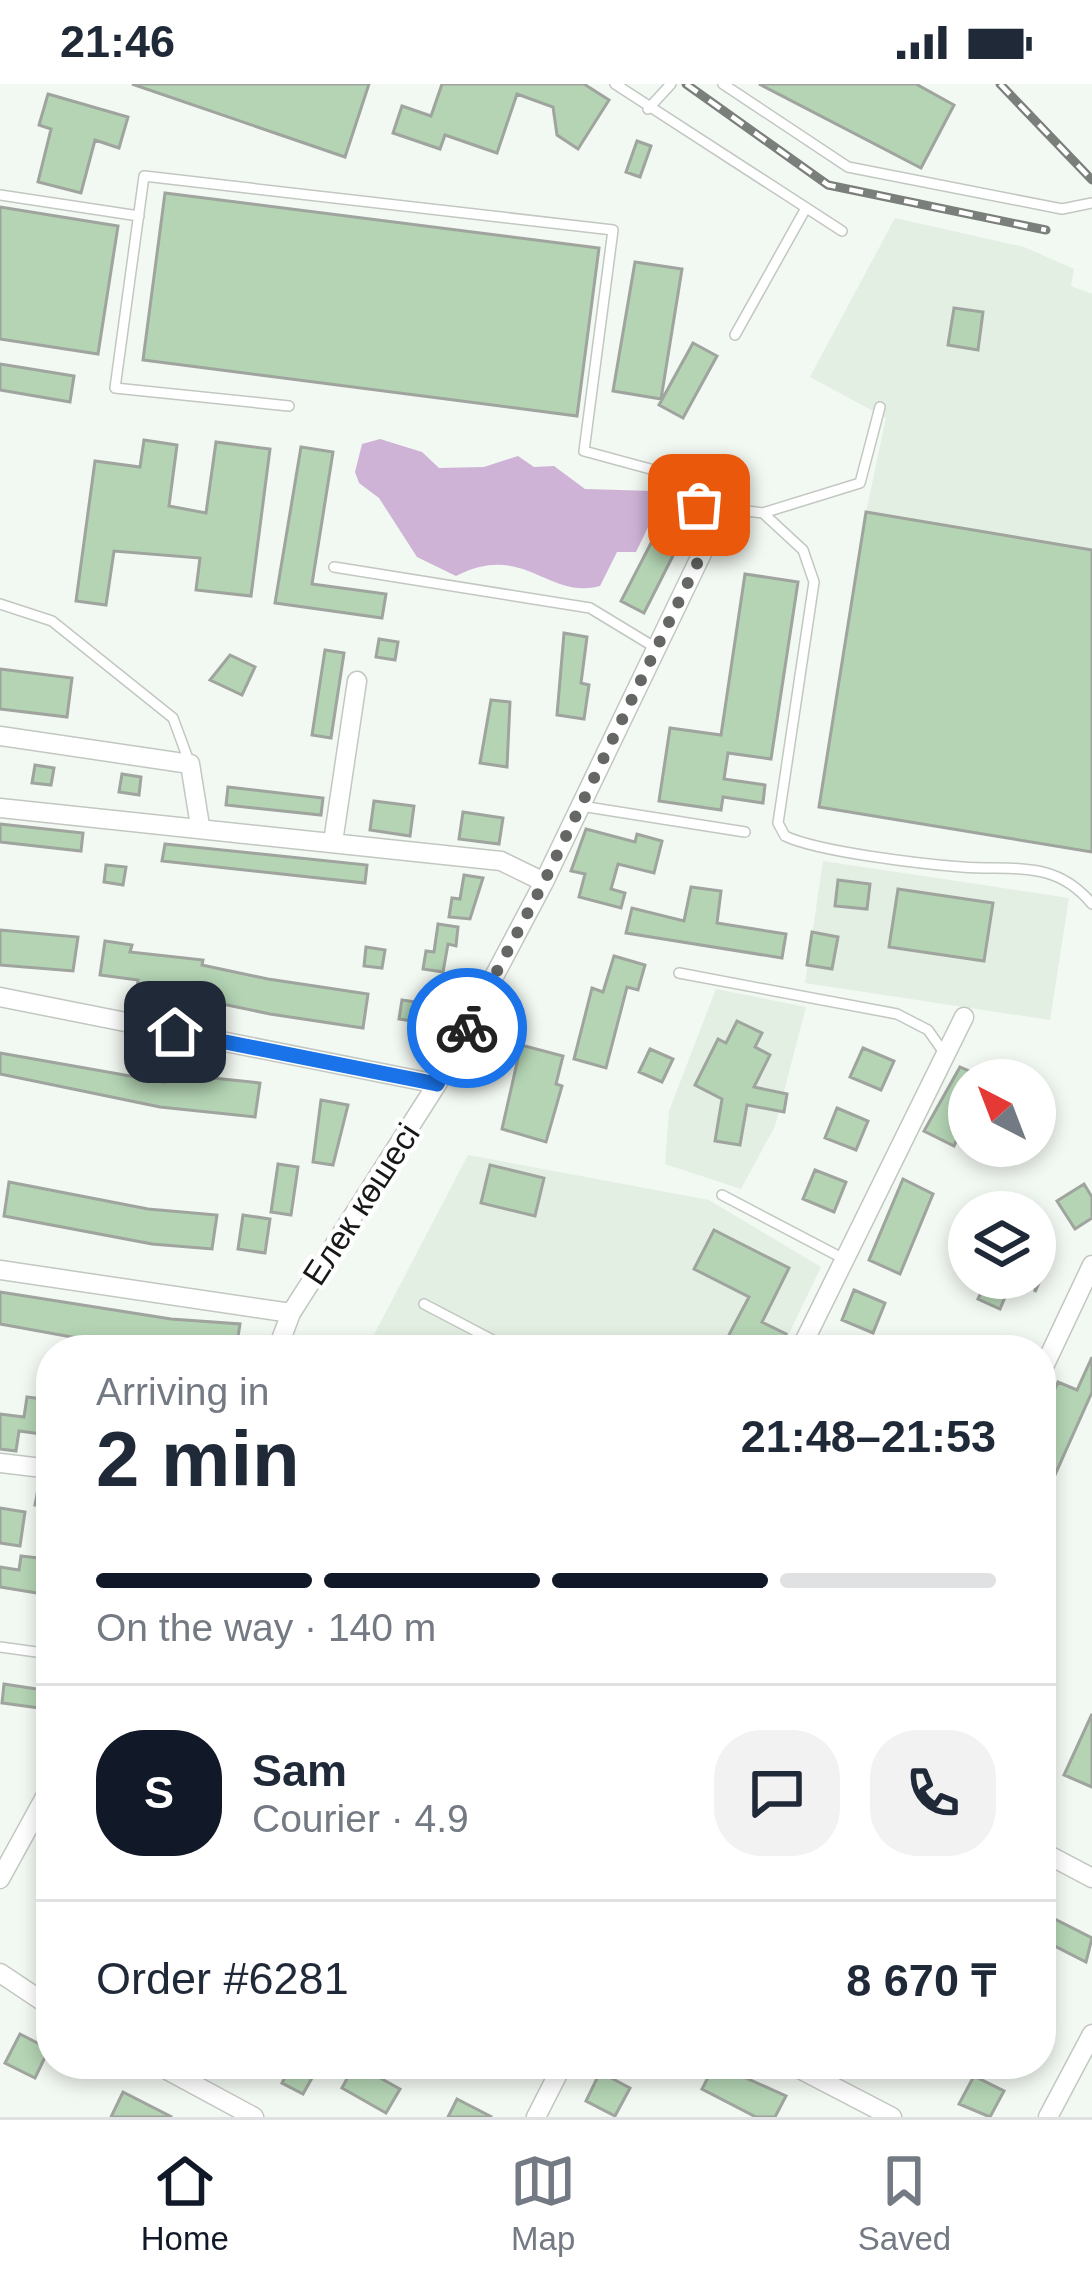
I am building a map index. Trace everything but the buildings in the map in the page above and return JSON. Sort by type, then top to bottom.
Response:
[{"type":"street","name":"Елек көшесі","points":[[283,1335],[291,1313],[437,1084],[544,882],[706,545]]},
{"type":"street","points":[[333,842],[357,681]]},
{"type":"street","points":[[0,736],[190,764],[200,826]]},
{"type":"street","points":[[0,808],[501,861],[544,882]]},
{"type":"street","points":[[0,997],[437,1084]]},
{"type":"street","points":[[807,1335],[964,1017]]},
{"type":"street","points":[[1056,1341],[1092,1265]]},
{"type":"street","points":[[0,1270],[291,1313]]},
{"type":"street","points":[[0,1463],[36,1467]]},
{"type":"street","points":[[0,1879],[36,1813]]},
{"type":"street","points":[[1056,1859],[1092,1878]]},
{"type":"street","points":[[0,1973],[36,1997]]},
{"type":"street","points":[[1048,2117],[1092,2034]]},
{"type":"street","points":[[184,2079],[254,2117]]},
{"type":"street","points":[[536,2117],[555,2079]]},
{"type":"street","points":[[819,2079],[892,2117]]},
{"type":"lane","points":[[615,84],[842,231]]},
{"type":"lane","points":[[648,109],[671,84]]},
{"type":"lane","points":[[723,84],[848,167],[1062,209],[1092,203]]},
{"type":"lane","points":[[289,406],[115,388],[144,176],[613,230],[584,451],[665,473],[699,505],[764,513],[860,483],[880,406]]},
{"type":"lane","points":[[0,195],[139,216]]},
{"type":"lane","points":[[734,334],[806,208]]},
{"type":"lane","points":[[699,505],[706,545]]},
{"type":"lane","points":[[764,513],[803,550],[814,582],[778,823],[785,836],[958,867],[1031,867],[1063,877],[1092,904]]},
{"type":"lane","points":[[334,567],[590,608],[656,648]]},
{"type":"lane","points":[[0,604],[52,621],[173,718],[190,764]]},
{"type":"lane","points":[[580,806],[745,832]]},
{"type":"lane","points":[[679,973],[897,1014],[928,1030],[945,1054]]},
{"type":"lane","points":[[722,1195],[844,1259]]},
{"type":"lane","points":[[424,1304],[483,1335]]},
{"type":"lane","points":[[0,1648],[36,1652]]},
{"type":"shaded area","points":[[895,218],[1024,247],[1074,269],[1071,286],[1092,294],[1092,853],[819,807],[866,512],[886,418],[810,377]]},
{"type":"shaded area","points":[[380,439],[422,452],[439,468],[484,467],[518,456],[534,467],[554,466],[585,489],[653,491],[656,511],[636,552],[617,552],[600,586],[565,585],[500,565],[456,576],[417,557],[379,498],[359,483],[355,472],[362,444]]},
{"type":"shaded area","points":[[823,861],[1069,898],[1050,1020],[805,983]]},
{"type":"shaded area","points":[[716,989],[806,1007],[775,1126],[741,1189],[665,1164],[669,1111]]},
{"type":"shaded area","points":[[468,1155],[709,1200],[821,1267],[788,1335],[374,1335]]},
{"type":"railway","points":[[686,84],[828,185],[1046,230]]},
{"type":"railway","points":[[1000,84],[1092,180]]},
{"type":"way so far","points":[[467,1028],[544,882],[706,545],[699,505]]},
{"type":"route","points":[[175,1032],[437,1084],[467,1028]]}]
